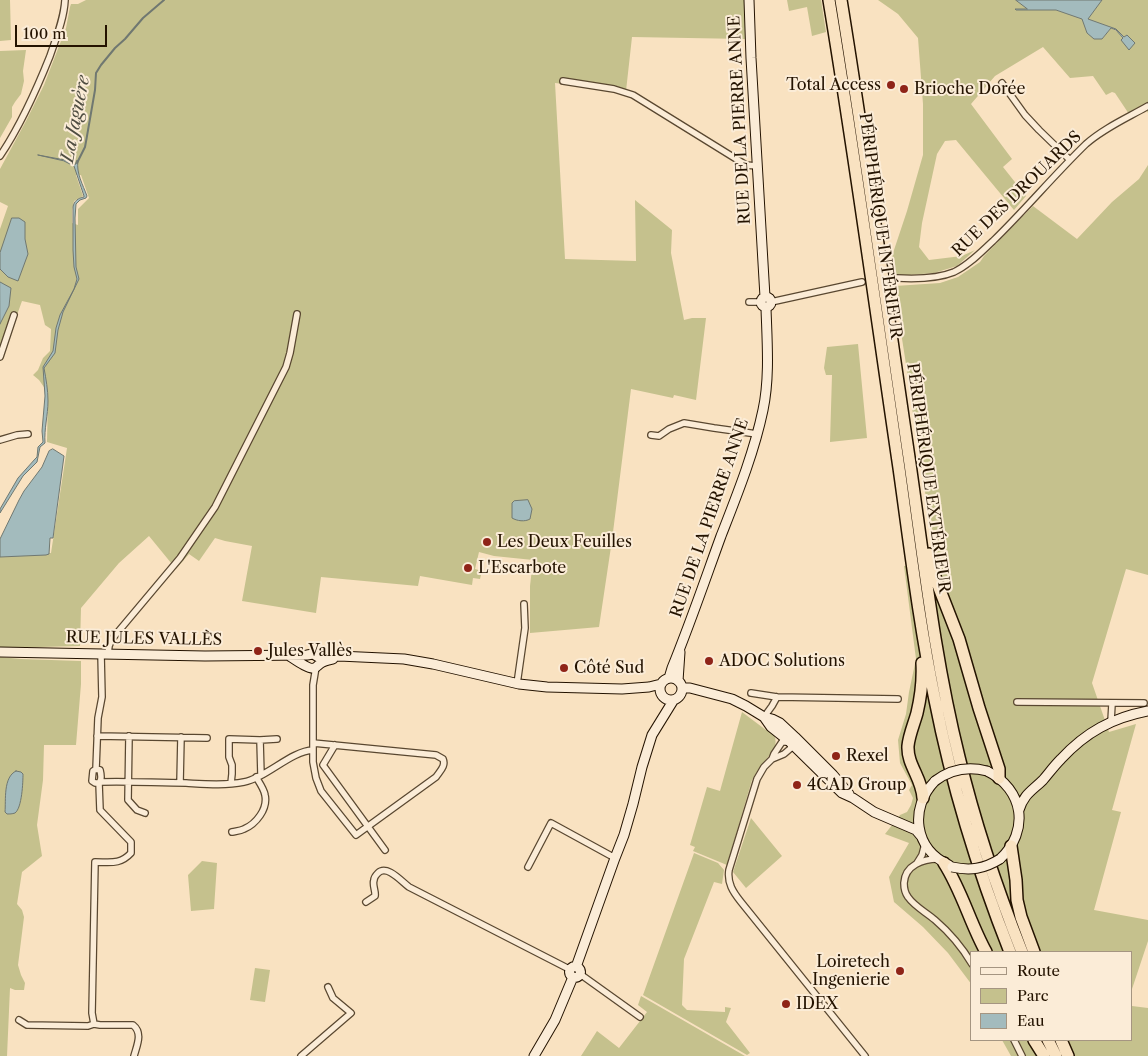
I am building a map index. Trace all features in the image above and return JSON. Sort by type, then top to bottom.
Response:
[{"type":"highway","name":"PÉRIPHÉRIQUE INTÉRIEUR","points":[[829,0],[926,652],[960,804],[981,874],[1010,951]]},
{"type":"highway","name":"PÉRIPHÉRIQUE EXTÉRIEUR","points":[[841,0],[938,656],[959,758],[971,803],[991,870],[1022,951]]},
{"type":"highway","points":[[917,517],[924,526],[928,554],[958,639],[999,769],[999,778]]},
{"type":"highway","points":[[923,798],[921,785],[910,759],[908,745],[922,690],[922,661],[926,652]]},
{"type":"highway","points":[[1011,846],[1017,900],[1034,951]]},
{"type":"highway","points":[[945,863],[986,951]]},
{"type":"highway","points":[[1035,1041],[1044,1056]]},
{"type":"highway","points":[[1048,1041],[1056,1056]]},
{"type":"highway","points":[[1061,1041],[1068,1056]]},
{"type":"highway","points":[[1069,1041],[1076,1056]]},
{"type":"street","points":[[0,156],[20,122],[40,81],[63,16],[65,0]]},
{"type":"street","name":"RUE DE LA PIERRE ANNE","points":[[669,678],[742,482],[764,408],[767,340],[749,0]]},
{"type":"street","points":[[563,81],[614,89],[633,95],[746,165],[757,166]]},
{"type":"street","points":[[1002,83],[1025,115],[1070,160]]},
{"type":"street","name":"RUE DES DROUARDS","points":[[898,278],[939,276],[954,272],[966,265],[1003,231],[1087,143],[1101,132],[1148,106]]},
{"type":"street","points":[[749,302],[765,302],[862,282]]},
{"type":"street","points":[[0,357],[14,314]]},
{"type":"street","points":[[94,1024],[92,1013],[95,862],[119,862],[126,859],[132,853],[131,842],[100,810],[101,773],[100,770],[96,769],[97,736],[105,654],[112,639],[180,558],[215,506],[286,367],[297,314]]},
{"type":"street","points":[[651,436],[659,436],[668,429],[684,423],[757,434]]},
{"type":"street","points":[[0,440],[28,434]]},
{"type":"street","points":[[517,684],[525,628],[524,604]]},
{"type":"street","name":"RUE DE LA PIERRE ANNE","points":[[680,647],[680,688]]},
{"type":"street","name":"RUE JULES VALLÈS","points":[[0,652],[205,656],[307,655],[304,661],[313,664]]},
{"type":"street","points":[[288,655],[313,664],[339,656],[404,659],[517,684],[547,687],[622,689],[649,687],[661,684],[669,678],[676,679],[680,688],[678,698],[666,698],[622,689]]},
{"type":"street","points":[[313,664],[313,685],[313,743],[313,750],[316,778],[321,791],[356,835],[436,777],[445,762],[443,758],[436,755],[313,743]]},
{"type":"street","points":[[534,1056],[555,1020],[575,972],[624,835],[650,742],[659,723],[666,698],[660,688],[661,684]]},
{"type":"street","points":[[680,688],[690,688],[732,699],[764,717],[780,723],[792,742],[833,775],[853,798],[874,812],[916,830],[928,849],[945,863]]},
{"type":"street","points":[[752,693],[777,697],[898,699]]},
{"type":"street","points":[[764,717],[777,697]]},
{"type":"street","points":[[1017,702],[1112,704],[1146,707]]},
{"type":"street","points":[[1111,721],[1112,704]]},
{"type":"street","points":[[1019,810],[1025,796],[1072,748],[1092,732],[1111,721],[1146,707]]},
{"type":"street","points":[[97,736],[207,738]]},
{"type":"street","points":[[129,736],[128,800],[137,810],[146,813]]},
{"type":"street","points":[[180,783],[181,737]]},
{"type":"street","points":[[231,783],[232,765],[229,757],[229,739],[277,739]]},
{"type":"street","points":[[232,832],[243,830],[253,823],[261,815],[265,805],[265,795],[259,776],[260,740]]},
{"type":"street","points":[[792,742],[782,742],[757,779],[728,878],[730,886],[740,902],[865,1056]]},
{"type":"street","points":[[772,759],[784,754],[792,742]]},
{"type":"street","points":[[335,744],[323,765],[385,850]]},
{"type":"street","points":[[100,782],[211,784],[245,782],[299,754],[313,750]]},
{"type":"street","points":[[917,863],[925,860],[945,863],[968,870],[993,864],[1000,859],[1011,846],[1018,831],[1020,821],[1019,810],[1012,792],[999,778],[987,771],[973,768],[960,769],[947,773],[935,781],[926,792],[919,812],[918,824],[923,840],[922,855],[917,863],[906,872],[904,883],[906,893],[916,906],[948,932],[970,961]]},
{"type":"street","points":[[1012,792],[1031,790]]},
{"type":"street","points":[[896,821],[908,820],[919,812]]},
{"type":"street","points":[[528,867],[551,823],[615,858]]},
{"type":"street","points":[[366,902],[375,896],[374,879],[382,870],[386,870],[409,888],[575,972],[640,1017]]},
{"type":"street","points":[[301,1056],[351,1013],[333,998],[328,987]]},
{"type":"street","points":[[19,1020],[27,1025],[133,1025],[139,1035],[134,1056]]},
{"type":"street","points":[[1014,1041],[1022,1056]]},
{"type":"green space","points":[[0,0],[10,0],[11,40],[0,41]]},
{"type":"green space","points":[[86,0],[745,0],[745,39],[632,37],[626,91],[555,83],[565,259],[636,261],[635,200],[672,230],[671,253],[684,320],[706,318],[696,400],[674,395],[673,398],[631,389],[599,627],[530,633],[530,586],[533,560],[494,556],[479,552],[475,569],[482,571],[480,579],[473,578],[472,585],[420,576],[418,586],[321,577],[316,613],[242,601],[252,546],[215,538],[199,561],[189,554],[176,569],[149,536],[119,563],[81,608],[80,646],[0,648],[0,557],[51,553],[67,448],[47,442],[48,393],[33,375],[38,370],[43,358],[50,351],[51,329],[45,325],[40,305],[22,301],[17,315],[11,314],[10,316],[0,350],[0,229],[8,206],[0,202],[0,169],[44,85],[66,28],[71,4],[78,4]],"holes":[[[76,175],[81,175],[89,198],[78,209],[78,225],[72,223],[72,210],[74,201],[83,196]]]},
{"type":"green space","points":[[787,0],[821,0],[826,32],[812,36],[807,7],[789,11]]},
{"type":"green space","points":[[878,0],[1016,0],[1029,9],[1016,10],[1056,10],[1083,19],[1087,33],[1102,39],[1111,28],[1118,32],[1123,38],[1122,41],[1127,35],[1124,37],[1116,29],[1087,19],[1102,0],[1148,0],[1148,113],[1143,105],[1129,114],[1115,93],[1112,92],[1106,95],[1093,76],[1070,78],[1043,47],[995,76],[971,104],[1012,159],[1003,167],[1026,196],[1014,210],[956,140],[945,141],[937,154],[922,223],[919,247],[929,260],[962,256],[975,250],[957,266],[934,273],[897,276],[891,268],[890,262],[923,155],[923,104],[918,38],[898,14]]},
{"type":"green space","points":[[26,50],[23,71],[24,81],[21,94],[12,107],[12,117],[0,138],[0,51]]},
{"type":"green space","points":[[1148,165],[1148,575],[1126,569],[1092,683],[1109,732],[1136,724],[1112,810],[1121,812],[1094,910],[1148,920],[1148,941],[1133,986],[1133,951],[970,951],[970,982],[948,953],[923,927],[894,902],[889,877],[909,843],[885,834],[900,815],[907,812],[913,798],[909,790],[912,785],[900,763],[898,740],[906,714],[916,659],[904,566],[940,566],[925,492],[911,401],[912,389],[908,377],[895,286],[940,283],[958,277],[980,262],[1033,206],[1077,239],[1112,202],[1139,179]]},
{"type":"green space","points":[[858,344],[867,438],[830,442],[832,375],[826,375],[824,368],[827,347]]},
{"type":"green space","points":[[0,657],[81,661],[76,745],[44,745],[43,780],[37,825],[42,856],[22,872],[17,904],[22,910],[24,917],[18,965],[25,983],[24,990],[10,988],[7,1056],[0,1056]]},
{"type":"green space","points":[[742,712],[773,733],[776,744],[752,780],[727,865],[693,851],[695,847],[690,845],[707,787],[720,791]]},
{"type":"green space","points":[[751,818],[782,856],[746,888],[733,872]]},
{"type":"green space","points":[[694,853],[718,863],[724,870],[722,884],[714,882],[684,959],[682,1005],[687,1010],[725,1012],[725,1007],[731,1008],[726,1022],[750,1053],[747,1055],[643,995]]},
{"type":"green space","points":[[202,861],[217,863],[214,909],[191,911],[188,875]]},
{"type":"green space","points":[[255,968],[270,970],[265,1002],[250,1000]]},
{"type":"green space","points":[[641,996],[745,1056],[581,1056],[597,1031],[619,1048],[647,1012],[638,1005]]},
{"type":"green space","points":[[1133,1006],[1148,1008],[1148,1056],[1011,1056],[1003,1041],[1133,1041]]},
{"type":"water","points":[[1016,0],[1102,0],[1088,19],[1116,29],[1124,37],[1127,35],[1135,43],[1129,50],[1121,40],[1123,38],[1116,30],[1111,28],[1102,39],[1094,39],[1087,33],[1082,19],[1056,10],[1016,10],[1027,9]]},
{"type":"water","points":[[38,155],[65,160],[75,165],[78,161],[79,174],[87,196],[76,204],[76,267],[79,279],[63,312],[55,353],[44,368],[48,401],[45,443],[40,447],[37,462],[23,476],[0,513],[0,509],[18,478],[37,457],[38,447],[43,442],[45,396],[43,367],[53,351],[60,315],[74,289],[77,279],[73,250],[73,207],[77,200],[84,196],[74,166],[64,161]]},
{"type":"water","points":[[12,218],[19,218],[25,222],[25,239],[28,254],[18,281],[8,277],[0,269],[0,253]]},
{"type":"water","points":[[0,282],[11,288],[9,306],[0,324]]},
{"type":"water","points":[[53,449],[64,456],[53,538],[50,538],[49,554],[0,557],[0,539],[19,500],[42,467],[49,451]]},
{"type":"water","points":[[528,500],[532,509],[530,519],[521,521],[512,518],[512,503],[514,501]]},
{"type":"water","points":[[16,771],[23,774],[21,801],[15,813],[7,814],[5,812],[5,795],[7,783]]},
{"type":"waterway","name":"La Jaguère","points":[[77,163],[85,147],[95,90],[96,73],[115,48],[143,18],[164,0]]},
{"type":"tunnel","points":[[862,282],[897,278]]},
{"type":"place","name":"Total Access","points":[[891,85]]},
{"type":"place","name":"Brioche Dorée","points":[[904,89]]},
{"type":"place","name":"Les Deux Feuilles","points":[[487,542]]},
{"type":"place","name":"L'Escarbote","points":[[468,568]]},
{"type":"place","name":"Jules Vallès","points":[[258,651]]},
{"type":"place","name":"ADOC Solutions","points":[[709,661]]},
{"type":"place","name":"Côté Sud","points":[[564,668]]},
{"type":"place","name":"Rexel","points":[[836,756]]},
{"type":"place","name":"4CAD Group","points":[[797,785]]},
{"type":"place","name":"Loiretech Ingenierie","points":[[900,971]]},
{"type":"place","name":"IDEX","points":[[786,1004]]}]
